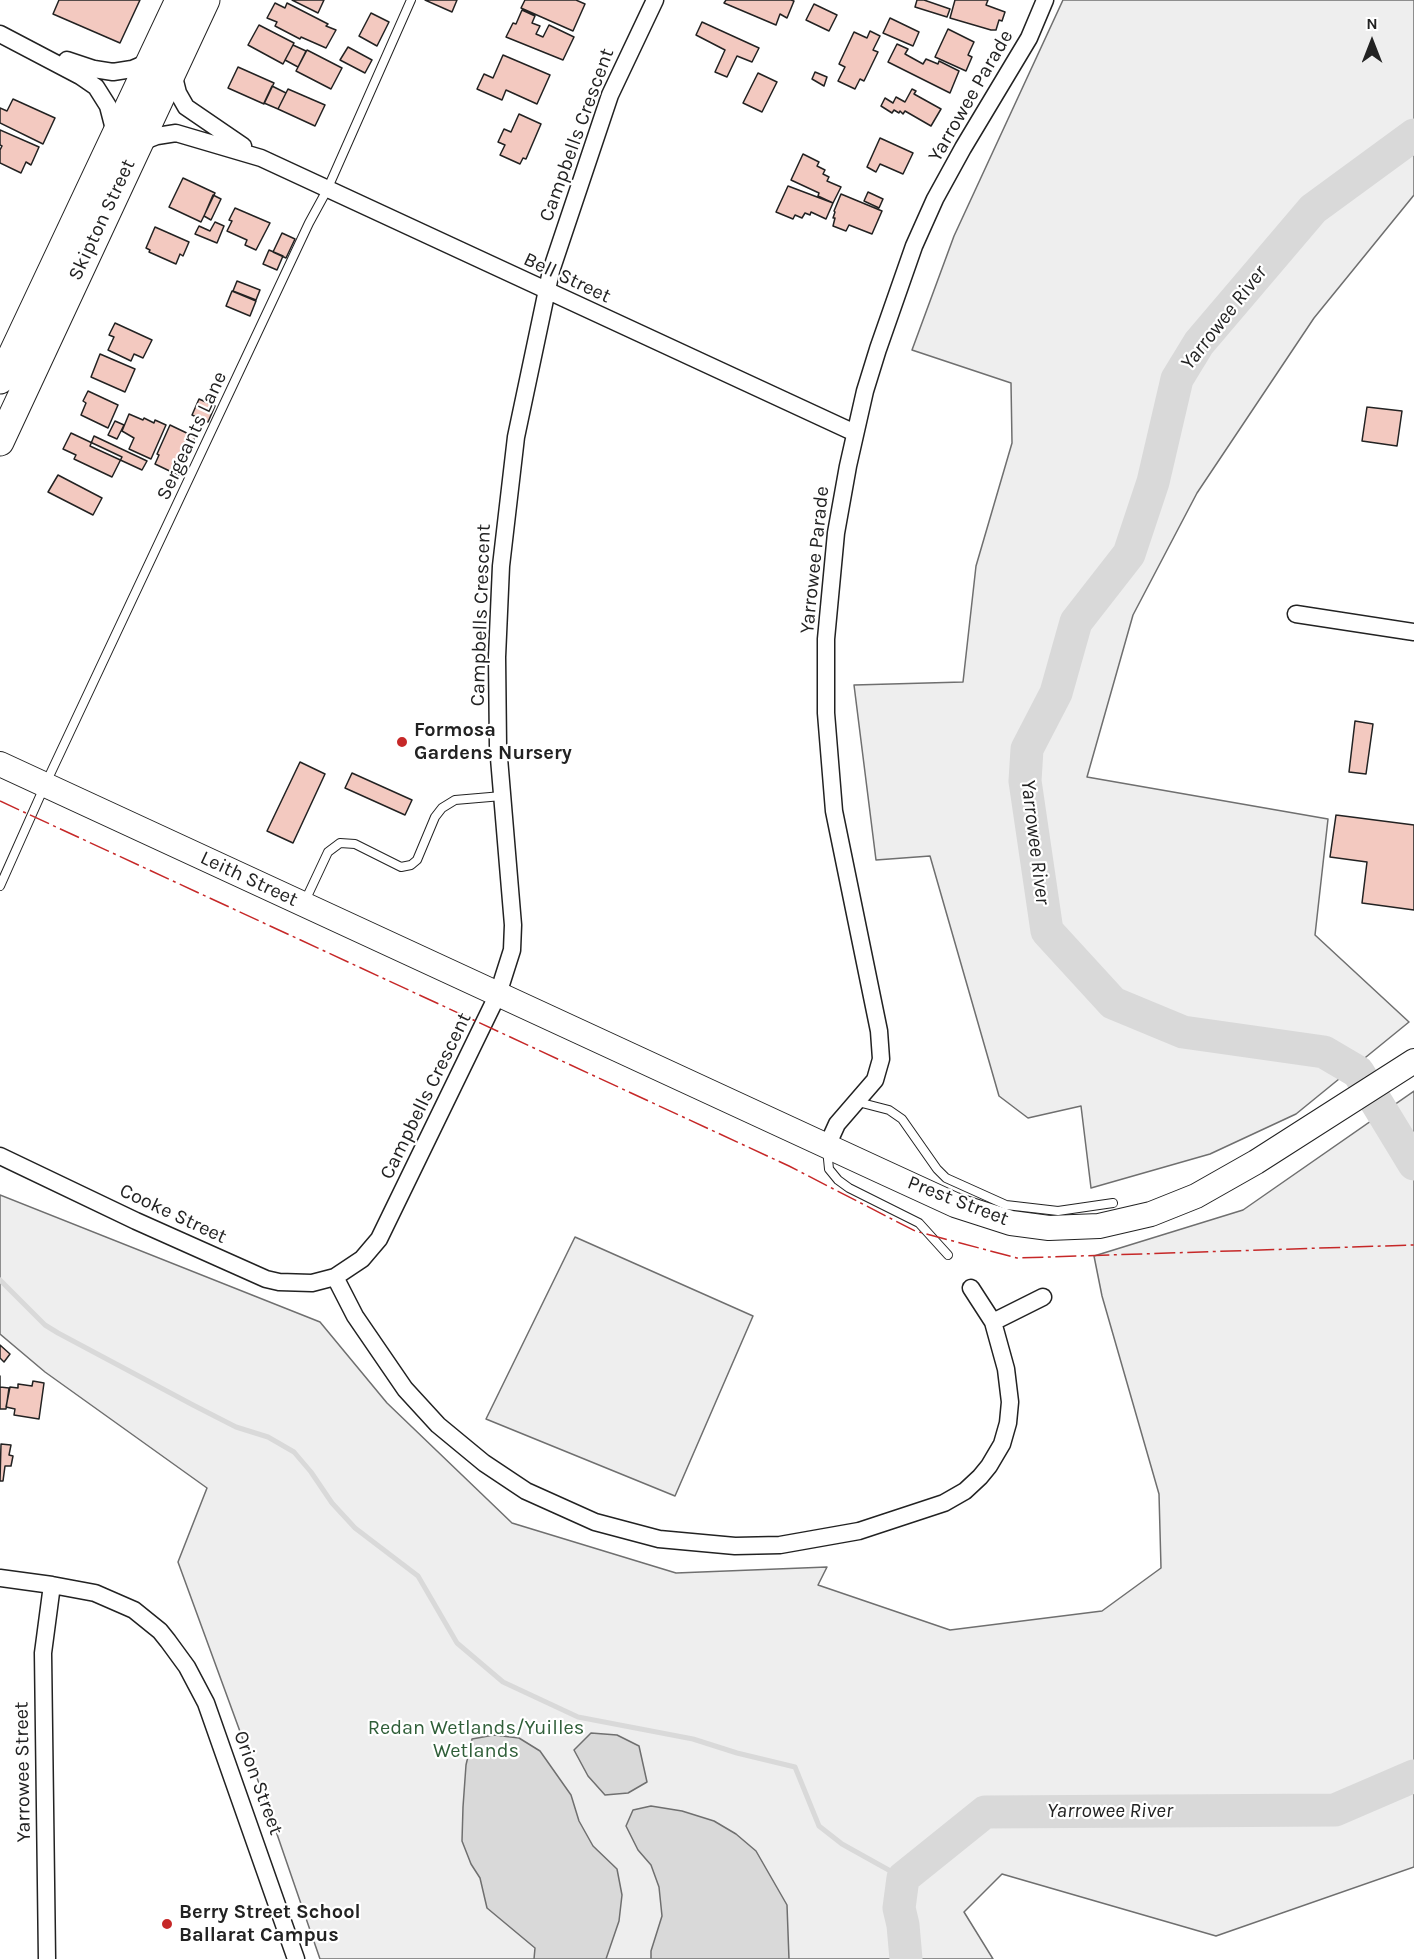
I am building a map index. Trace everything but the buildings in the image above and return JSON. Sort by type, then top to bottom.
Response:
[{"type":"highway","name":"Skipton Street","points":[[162,65],[179,0]]},
{"type":"highway","name":"Skipton Street","points":[[0,442],[127,140],[162,65],[206,0]]},
{"type":"highway","name":"Skipton Street","points":[[0,380],[127,140]]},
{"type":"main road","name":"Leith Street","points":[[0,764],[498,994]]},
{"type":"main road","name":"Prest Street","points":[[498,994],[955,1204],[981,1214],[1023,1225],[1049,1228],[1082,1228],[1132,1220],[1196,1196],[1256,1162],[1414,1061]]},
{"type":"street","name":"Campbells Crescent","points":[[335,1277],[362,1259],[379,1239],[498,994],[514,942],[498,746],[497,657],[501,566],[516,437],[546,292],[574,199],[610,95],[655,0]]},
{"type":"street","name":"Yarrowee Parade","points":[[827,1146],[837,1124],[858,1102],[877,1076],[881,1065],[879,1031],[834,811],[826,713],[826,639],[841,502],[855,433],[878,349],[914,246],[935,199],[963,148],[1029,38],[1045,0]]},
{"type":"street","points":[[0,34],[80,76],[96,87],[127,140]]},
{"type":"street","points":[[21,44],[101,71],[162,65]]},
{"type":"street","name":"Bell Street","points":[[162,65],[186,108],[261,158],[546,292],[855,433]]},
{"type":"street","name":"Bell Street","points":[[127,140],[177,133],[261,158]]},
{"type":"street","points":[[1296,614],[1414,632]]},
{"type":"street","name":"Cooke Street","points":[[0,1156],[136,1221],[266,1279],[312,1284],[335,1277]]},
{"type":"street","points":[[335,1277],[355,1316],[405,1389],[438,1425],[484,1463],[536,1496],[595,1522],[659,1539],[710,1545],[780,1545],[850,1533],[932,1508],[965,1491],[980,1478],[993,1460],[1005,1434],[1010,1413],[1006,1369],[993,1322],[971,1288]]},
{"type":"street","points":[[993,1322],[1043,1297]]},
{"type":"street","name":"Orion Street","points":[[0,1578],[52,1584],[95,1593],[134,1610],[160,1631],[187,1667],[206,1703],[296,1959]]},
{"type":"street","name":"Yarrowee Street","points":[[47,1959],[43,1653],[52,1584]]},
{"type":"lane","name":"Sergeants Lane","points":[[0,886],[45,785],[327,189],[411,0]]},
{"type":"lane","points":[[304,904],[328,852],[340,843],[355,844],[402,867],[411,865],[417,860],[435,817],[442,808],[455,800],[502,796]]},
{"type":"lane","points":[[858,1102],[889,1110],[902,1119],[937,1169],[946,1178],[1006,1205],[1058,1211],[1113,1203]]},
{"type":"lane","points":[[827,1146],[828,1167],[838,1180],[849,1188],[919,1223],[948,1255]]},
{"type":"green space","points":[[1063,0],[1414,0],[1414,195],[1314,318],[1197,493],[1133,615],[1087,777],[1328,819],[1315,935],[1409,1022],[1296,1114],[1210,1154],[1091,1188],[1081,1106],[1028,1118],[999,1096],[930,856],[876,860],[854,685],[963,682],[976,566],[1012,443],[1011,383],[912,350],[954,236]]},
{"type":"green space","name":"Redan Wetlands/Yuilles Wetlands","points":[[1414,1091],[1414,1867],[1216,1936],[1002,1874],[964,1912],[993,1959],[320,1959],[268,1808],[178,1562],[207,1488],[45,1372],[0,1334],[0,1195],[320,1322],[387,1403],[512,1523],[676,1573],[827,1567],[818,1585],[950,1630],[1102,1611],[1161,1568],[1159,1494],[1102,1296],[1094,1256],[1243,1210]]},
{"type":"green space","points":[[575,1237],[753,1316],[675,1496],[486,1419]]},
{"type":"shaded area","points":[[591,1733],[617,1735],[639,1746],[647,1782],[628,1793],[605,1795],[588,1776],[574,1750]]},
{"type":"shaded area","points":[[494,1735],[519,1738],[540,1751],[571,1795],[579,1821],[593,1846],[617,1869],[622,1895],[619,1921],[606,1959],[534,1959],[535,1948],[487,1908],[480,1878],[471,1864],[462,1841],[463,1807],[466,1765],[472,1739]]},
{"type":"shaded area","points":[[651,1806],[682,1811],[714,1821],[736,1834],[756,1851],[787,1905],[789,1959],[651,1959],[651,1951],[662,1916],[659,1887],[651,1865],[638,1850],[626,1826],[633,1810]]},
{"type":"waterway","name":"Yarrowee River","points":[[1414,135],[1313,209],[1199,343],[1177,379],[1153,482],[1129,554],[1076,622],[1056,693],[1027,749],[1025,781],[1047,931],[1113,1003],[1183,1032],[1324,1052],[1358,1072],[1414,1164]]},
{"type":"waterway","points":[[0,1280],[45,1325],[58,1333],[236,1427],[268,1437],[294,1452],[332,1503],[355,1528],[418,1576],[457,1643],[503,1682],[578,1717],[693,1739],[737,1753],[795,1767],[819,1826],[842,1844],[903,1878]]},
{"type":"waterway","name":"Yarrowee River","points":[[906,1959],[899,1908],[903,1878],[985,1812],[1335,1810],[1414,1776]]},
{"type":"power","points":[[0,801],[789,1166],[915,1231],[1017,1258],[1414,1245]]},
{"type":"place","name":"Formosa Gardens Nursery","points":[[402,742]]},
{"type":"place","name":"Berry Street School Ballarat Campus","points":[[167,1924]]}]
